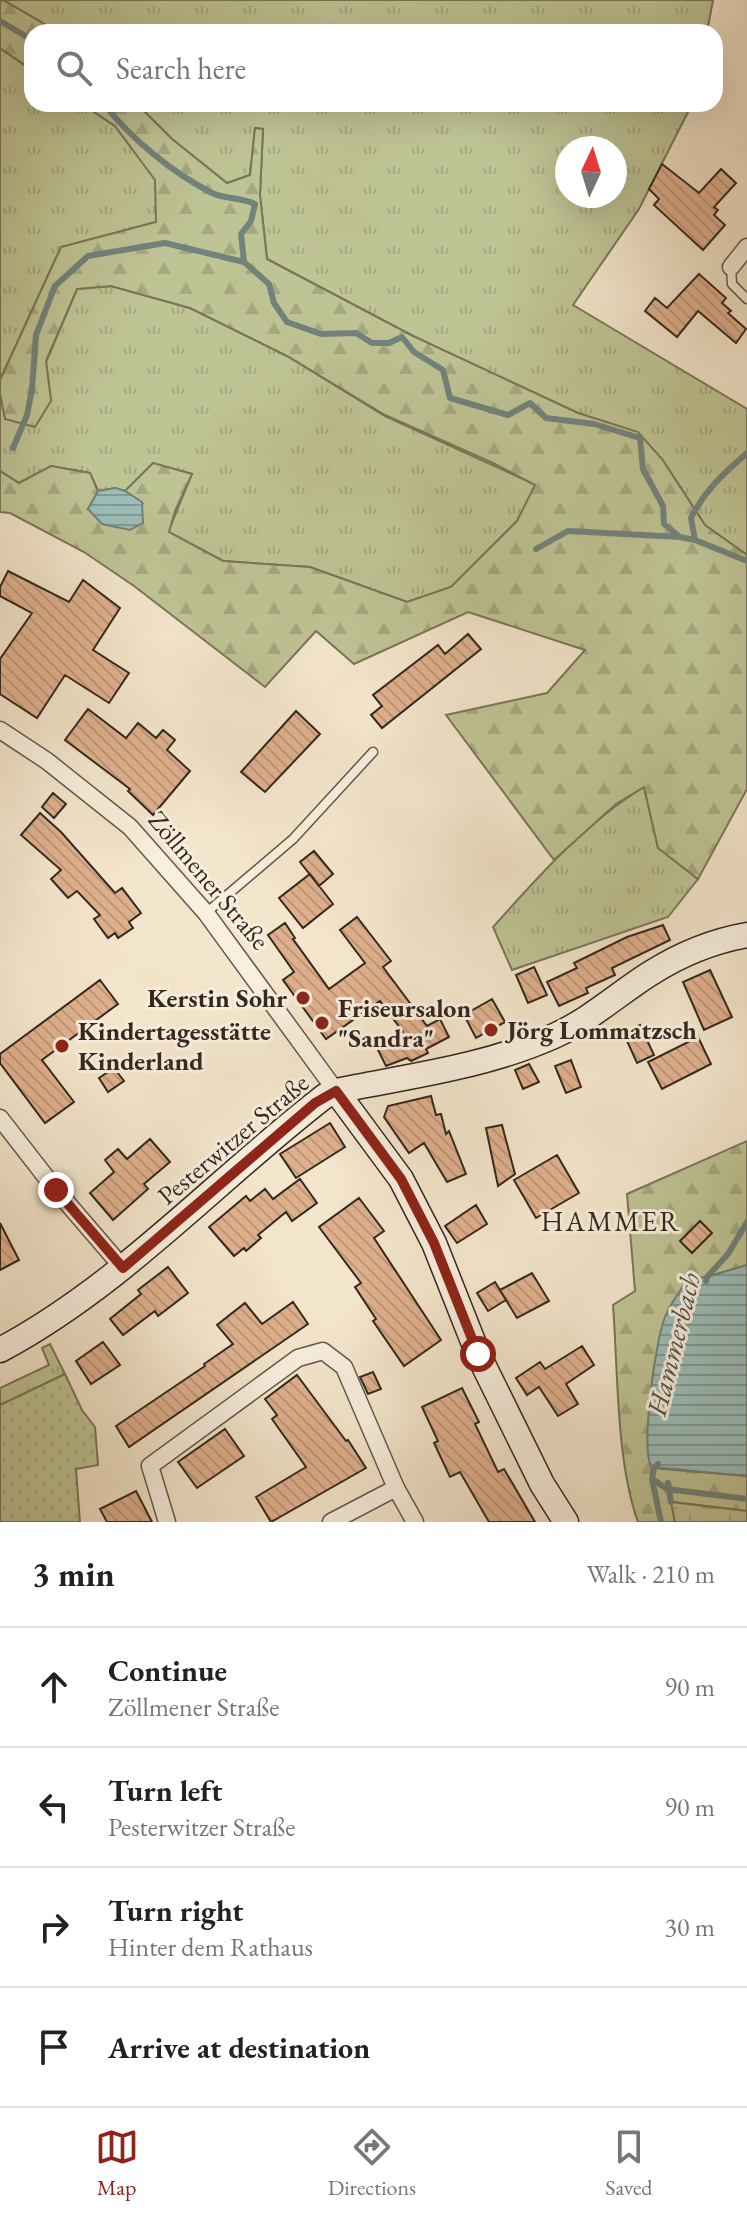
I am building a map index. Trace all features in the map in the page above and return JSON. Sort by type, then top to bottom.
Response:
[{"type":"street","points":[[731,267],[747,247]]},
{"type":"street","name":"Zöllmener Straße","points":[[0,730],[37,753],[130,827],[206,913],[401,1179],[434,1243],[478,1354],[542,1484],[566,1522]]},
{"type":"street","name":"Pesterwitzer Straße","points":[[0,1350],[69,1308],[123,1268],[315,1103],[336,1091],[452,1068],[554,1036],[678,957],[721,940],[747,935]]},
{"type":"street","points":[[0,1118],[123,1268]]},
{"type":"street","points":[[167,1522],[150,1466],[298,1358],[323,1351],[344,1367],[396,1488],[415,1522]]},
{"type":"street","points":[[331,1522],[396,1488]]},
{"type":"lane","points":[[731,267],[732,284],[747,299]]},
{"type":"lane","points":[[206,913],[293,839],[373,752]]},
{"type":"green space","points":[[3,0],[713,0],[708,24],[44,24]]},
{"type":"green space","points":[[0,1],[44,24],[24,24],[24,64],[0,48]]},
{"type":"green space","points":[[0,48],[24,64],[24,112],[94,112],[115,126],[156,180],[156,222],[61,247],[0,380]]},
{"type":"green space","points":[[94,112],[145,112],[172,139],[227,183],[250,175],[255,128],[263,129],[260,195],[267,259],[413,336],[578,413],[638,432],[662,459],[705,525],[747,555],[747,789],[698,879],[658,848],[644,787],[616,804],[554,860],[446,715],[547,693],[585,650],[468,612],[354,664],[316,631],[265,687],[134,586],[84,552],[10,513],[0,512],[0,471],[19,483],[51,466],[90,473],[98,491],[88,509],[142,503],[125,491],[153,463],[192,474],[169,532],[223,561],[310,567],[407,602],[451,587],[517,521],[535,485],[385,415],[287,356],[190,308],[111,286],[77,289],[46,361],[51,401],[35,427],[5,419],[0,380],[61,247],[156,222],[155,180],[115,126]]},
{"type":"green space","points":[[145,112],[688,112],[639,209],[573,305],[747,409],[747,555],[705,525],[662,459],[637,432],[578,413],[413,336],[267,259],[260,195],[263,129],[255,128],[250,175],[227,183],[172,139]]},
{"type":"green space","points":[[111,286],[190,308],[287,356],[385,416],[536,485],[517,521],[451,587],[407,602],[310,567],[223,561],[168,532],[192,474],[153,463],[125,491],[115,488],[98,491],[90,473],[51,466],[19,483],[0,471],[0,394],[6,419],[51,401],[46,362],[77,289]]},
{"type":"green space","points":[[644,787],[658,848],[698,879],[668,917],[512,970],[493,927],[582,834]]},
{"type":"green space","points":[[747,1141],[747,1265],[707,1277],[688,1279],[654,1468],[747,1476],[747,1511],[672,1502],[675,1522],[638,1522],[622,1444],[613,1305],[635,1291],[627,1194]]},
{"type":"green space","points":[[50,1344],[65,1374],[0,1405],[0,1388],[49,1365],[42,1348]]},
{"type":"green space","points":[[65,1374],[82,1410],[95,1427],[98,1465],[76,1469],[80,1522],[0,1522],[0,1405]]},
{"type":"green space","points":[[671,1502],[747,1511],[747,1522],[675,1522]]},
{"type":"water","points":[[115,488],[142,502],[143,523],[130,530],[102,524],[88,509],[98,491]]},
{"type":"water","points":[[747,1265],[747,1476],[651,1467],[648,1455],[650,1393],[667,1312],[688,1279],[707,1277]]},
{"type":"building","points":[[662,164],[699,193],[721,169],[736,183],[714,207],[718,210],[714,215],[725,225],[703,250],[654,205],[659,199],[649,189]]},
{"type":"building","points":[[699,274],[726,298],[722,303],[731,311],[728,313],[746,329],[736,343],[698,311],[677,337],[645,311],[655,298],[667,308]]},
{"type":"building","points":[[8,571],[69,602],[83,580],[120,608],[93,650],[129,673],[109,703],[65,675],[37,718],[0,694],[0,659],[32,613],[0,596],[0,587]]},
{"type":"building","points":[[468,634],[481,649],[382,728],[371,715],[382,706],[373,695],[438,645],[445,654]]},
{"type":"building","points":[[88,709],[126,738],[138,723],[156,738],[163,730],[175,740],[167,750],[190,771],[153,815],[128,791],[130,789],[65,740]]},
{"type":"building","points":[[296,711],[320,734],[265,792],[241,772]]},
{"type":"building","points":[[53,793],[66,804],[54,818],[42,807]]},
{"type":"building","points":[[40,813],[115,893],[122,888],[141,913],[129,922],[133,928],[118,938],[115,933],[108,938],[94,919],[100,915],[77,891],[68,898],[51,879],[61,870],[21,835]]},
{"type":"building","points":[[314,851],[333,874],[319,886],[300,862]]},
{"type":"building","points":[[310,874],[333,904],[303,928],[279,898]]},
{"type":"building","points":[[357,917],[391,961],[383,967],[427,1026],[440,1019],[449,1037],[411,1061],[407,1058],[386,1066],[376,1046],[403,1032],[380,1001],[326,1039],[283,980],[294,972],[268,935],[285,923],[329,989],[365,963],[340,930]]},
{"type":"building","points":[[663,925],[670,940],[612,968],[615,975],[586,988],[588,993],[559,1006],[547,982],[577,968],[574,963],[627,937]]},
{"type":"building","points":[[534,967],[547,995],[528,1003],[516,975]]},
{"type":"building","points":[[710,970],[732,1017],[704,1030],[683,982]]},
{"type":"building","points":[[100,980],[118,1004],[42,1060],[74,1102],[45,1123],[0,1063],[0,1054]]},
{"type":"building","points":[[492,999],[505,1022],[476,1038],[464,1015]]},
{"type":"building","points":[[640,1025],[654,1055],[637,1063],[623,1032]]},
{"type":"building","points":[[698,1037],[711,1064],[662,1089],[648,1062]]},
{"type":"building","points":[[571,1060],[581,1087],[566,1093],[555,1066]]},
{"type":"building","points":[[529,1064],[539,1082],[523,1089],[515,1070]]},
{"type":"building","points":[[114,1068],[124,1081],[108,1092],[99,1078]]},
{"type":"building","points":[[431,1096],[436,1115],[441,1114],[446,1134],[449,1131],[466,1174],[447,1182],[424,1143],[409,1153],[384,1117],[388,1106]]},
{"type":"building","points":[[330,1123],[345,1147],[296,1178],[280,1154]]},
{"type":"building","points":[[502,1125],[515,1174],[498,1186],[486,1128]]},
{"type":"building","points":[[150,1139],[170,1162],[144,1184],[148,1189],[113,1220],[90,1193],[114,1172],[105,1160],[118,1149],[127,1159]]},
{"type":"building","points":[[557,1155],[579,1193],[536,1218],[514,1180]]},
{"type":"building","points":[[300,1179],[317,1203],[292,1221],[286,1212],[258,1235],[261,1238],[246,1251],[244,1248],[234,1256],[209,1227],[246,1196],[250,1201],[265,1189],[273,1199]]},
{"type":"building","points":[[359,1198],[384,1231],[374,1238],[441,1340],[404,1366],[373,1321],[376,1319],[355,1287],[361,1283],[319,1227]]},
{"type":"building","points":[[476,1205],[487,1224],[457,1243],[445,1226]]},
{"type":"building","points":[[700,1221],[712,1233],[692,1253],[680,1241]]},
{"type":"building","points":[[0,1223],[19,1260],[0,1270]]},
{"type":"building","points":[[168,1267],[188,1293],[158,1316],[155,1311],[123,1335],[110,1319],[141,1294],[138,1290]]},
{"type":"building","points":[[532,1273],[549,1301],[517,1318],[500,1290]]},
{"type":"building","points":[[495,1282],[506,1300],[488,1311],[477,1293]]},
{"type":"building","points":[[293,1302],[308,1324],[129,1447],[116,1426],[233,1344],[217,1325],[245,1303],[262,1324]]},
{"type":"building","points":[[103,1342],[120,1365],[91,1384],[76,1361]]},
{"type":"building","points":[[582,1346],[594,1365],[566,1384],[578,1404],[558,1416],[539,1387],[527,1395],[516,1378],[540,1362],[545,1369]]},
{"type":"building","points":[[373,1372],[381,1389],[368,1394],[360,1377]]},
{"type":"building","points":[[297,1375],[366,1468],[271,1522],[256,1497],[306,1467],[272,1419],[277,1415],[265,1399]]},
{"type":"building","points":[[462,1388],[498,1472],[504,1469],[535,1522],[489,1522],[460,1472],[450,1477],[422,1407]]},
{"type":"building","points":[[225,1429],[244,1456],[197,1488],[178,1462]]},
{"type":"building","points":[[136,1491],[152,1522],[107,1522],[100,1509]]},
{"type":"waterway","name":"Hammerbach","points":[[0,21],[24,35]]},
{"type":"waterway","name":"Hammerbach","points":[[111,112],[140,142],[182,176],[217,195],[255,204],[251,221],[241,234],[244,262],[269,284],[274,303],[287,322],[321,334],[356,333],[372,343],[389,343],[402,337],[414,352],[443,370],[450,398],[508,415],[530,403],[546,418],[594,424],[640,438],[643,469],[663,506],[664,524],[680,537],[747,561]]},
{"type":"waterway","points":[[13,448],[27,415],[36,335],[55,286],[88,256],[165,243],[244,262]]},
{"type":"waterway","points":[[695,540],[691,518],[696,508],[716,482],[747,453]]},
{"type":"waterway","points":[[536,549],[568,531],[680,537]]},
{"type":"waterway","name":"Hammerbach","points":[[706,1281],[728,1254],[747,1222]]},
{"type":"waterway","name":"Hammerbach","points":[[658,1464],[652,1479],[667,1489],[747,1499]]},
{"type":"waterway","name":"Hammerbach","points":[[652,1479],[661,1522]]},
{"type":"waterway","name":"Hammerbach","points":[[668,1483],[671,1502]]},
{"type":"place","name":"Kerstin Sohr","points":[[303,998]]},
{"type":"place","name":"Friseursalon \"Sandra\"","points":[[322,1023]]},
{"type":"place","name":"Jörg Lommatzsch","points":[[491,1030]]},
{"type":"place","name":"Kindertagesstätte Kinderland","points":[[62,1046]]},
{"type":"district","name":"HAMMER","points":[[611,1221]]},
{"type":"route","points":[[56,1190],[123,1268],[315,1103],[336,1091],[401,1179],[434,1243],[478,1354]]}]
